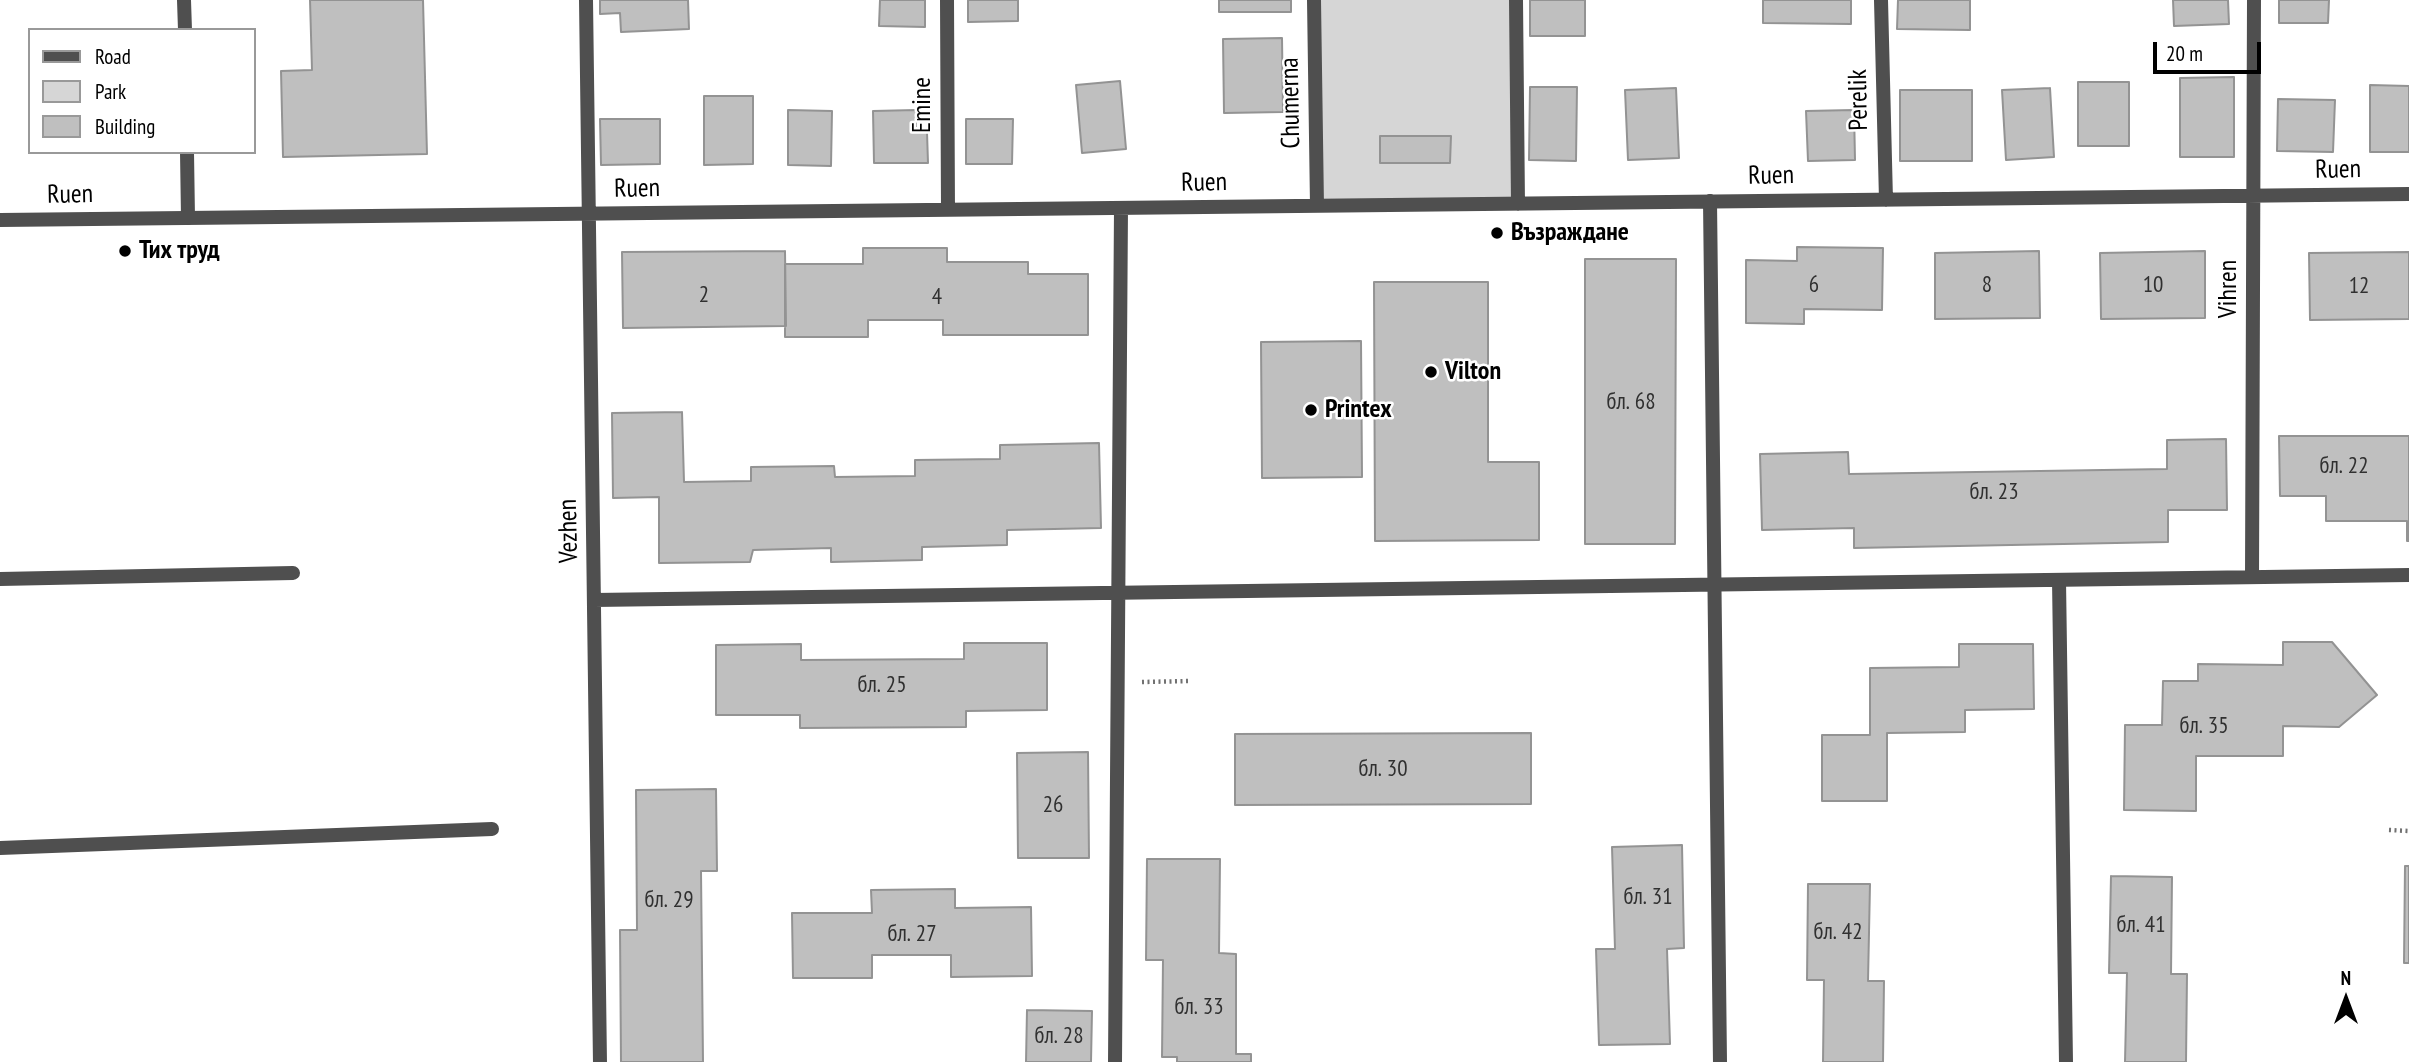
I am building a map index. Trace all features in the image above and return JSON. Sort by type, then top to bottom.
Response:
[{"type":"street","points":[[184,0],[185,28]]},
{"type":"street","name":"Vezhen","points":[[586,0],[600,1062]]},
{"type":"street","name":"Emine","points":[[947,0],[948,210]]},
{"type":"street","name":"Chumerna","points":[[1314,0],[1317,206]]},
{"type":"street","points":[[1516,0],[1518,204]]},
{"type":"street","name":"Perelik","points":[[1881,0],[1886,200]]},
{"type":"street","name":"Vihren","points":[[2252,578],[2255,0]]},
{"type":"street","points":[[187,154],[188,218]]},
{"type":"street","name":"Ruen","points":[[0,220],[2409,194]]},
{"type":"street","points":[[1710,201],[1720,1062]]},
{"type":"street","points":[[1115,1062],[1121,208]]},
{"type":"street","points":[[0,579],[293,573]]},
{"type":"street","points":[[594,600],[2409,575]]},
{"type":"street","points":[[2059,580],[2066,1062]]},
{"type":"street","points":[[0,848],[492,829]]},
{"type":"path","points":[[1118,682],[1190,681]]},
{"type":"path","points":[[2389,830],[2409,831]]},
{"type":"green space","points":[[1314,0],[1516,0],[1518,204],[1317,206]]},
{"type":"building","points":[[310,0],[423,0],[427,154],[283,157],[281,71],[312,70]]},
{"type":"building","points":[[600,0],[688,0],[689,29],[621,32],[620,13],[600,14]]},
{"type":"building","points":[[880,0],[925,0],[925,27],[879,26]]},
{"type":"building","points":[[968,0],[1018,0],[1018,21],[968,22]]},
{"type":"building","points":[[1219,0],[1291,0],[1291,12],[1219,12]]},
{"type":"building","points":[[1530,0],[1585,0],[1585,36],[1530,36]]},
{"type":"building","points":[[1763,0],[1851,0],[1851,24],[1763,23]]},
{"type":"building","points":[[1898,0],[1970,0],[1970,30],[1897,29]]},
{"type":"building","points":[[2173,0],[2228,0],[2229,24],[2174,26]]},
{"type":"building","points":[[2279,0],[2329,0],[2328,23],[2279,23]]},
{"type":"building","points":[[1282,38],[1283,112],[1224,113],[1223,39]]},
{"type":"building","points":[[2234,77],[2234,157],[2180,157],[2180,78]]},
{"type":"building","points":[[1120,81],[1126,149],[1082,153],[1076,85]]},
{"type":"building","points":[[2078,82],[2129,82],[2129,146],[2078,146]]},
{"type":"building","points":[[2370,85],[2409,86],[2409,152],[2370,152]]},
{"type":"building","points":[[1530,87],[1577,87],[1576,161],[1529,160]]},
{"type":"building","points":[[1676,88],[1679,158],[1628,160],[1625,90]]},
{"type":"building","points":[[2050,88],[2054,157],[2006,160],[2002,90]]},
{"type":"building","points":[[1900,90],[1972,90],[1972,161],[1900,161]]},
{"type":"building","points":[[704,96],[753,96],[753,164],[704,165]]},
{"type":"building","points":[[2278,99],[2335,100],[2333,152],[2277,151]]},
{"type":"building","points":[[788,110],[832,111],[831,166],[788,165]]},
{"type":"building","points":[[916,110],[916,129],[927,132],[928,163],[874,163],[873,111]]},
{"type":"building","points":[[1854,110],[1855,160],[1808,161],[1806,111]]},
{"type":"building","points":[[600,119],[660,119],[660,164],[601,165]]},
{"type":"building","points":[[966,119],[1013,119],[1012,164],[966,164]]},
{"type":"building","points":[[1380,136],[1451,136],[1450,163],[1380,163]]},
{"type":"building","points":[[1797,247],[1883,248],[1882,310],[1804,309],[1804,324],[1746,323],[1746,260],[1797,261]]},
{"type":"building","points":[[863,248],[947,248],[947,262],[1028,262],[1028,274],[1088,274],[1088,335],[943,335],[943,320],[868,320],[868,337],[785,337],[785,264],[863,264]]},
{"type":"building","points":[[785,251],[786,326],[623,328],[622,252]]},
{"type":"building","points":[[2039,251],[2040,318],[1935,319],[1935,253]]},
{"type":"building","points":[[2205,251],[2205,318],[2101,319],[2100,253]]},
{"type":"building","points":[[2409,252],[2409,319],[2310,320],[2309,253]]},
{"type":"building","points":[[1585,259],[1676,259],[1675,544],[1585,544]]},
{"type":"building","name":"Vilton","points":[[1374,282],[1488,282],[1488,462],[1539,462],[1539,540],[1375,541]]},
{"type":"building","name":"Printex","points":[[1361,341],[1362,477],[1262,478],[1261,342]]},
{"type":"building","points":[[682,412],[684,482],[751,481],[751,467],[834,466],[835,477],[915,476],[915,460],[1000,459],[1000,445],[1099,443],[1101,528],[1007,530],[1007,545],[922,547],[922,560],[831,562],[831,548],[753,550],[750,562],[659,563],[659,497],[613,498],[612,413]]},
{"type":"building","points":[[2279,436],[2409,436],[2409,541],[2407,521],[2326,521],[2326,496],[2280,496]]},
{"type":"building","points":[[2226,439],[2227,510],[2168,510],[2168,542],[1854,548],[1854,528],[1762,530],[1760,454],[1848,452],[1849,474],[2167,469],[2167,440]]},
{"type":"building","points":[[2283,642],[2332,642],[2377,695],[2339,727],[2283,726],[2283,756],[2196,756],[2196,811],[2124,810],[2125,725],[2162,725],[2163,681],[2198,681],[2198,664],[2283,665]]},
{"type":"building","points":[[964,643],[1047,643],[1047,710],[966,711],[966,727],[800,728],[800,715],[716,715],[716,645],[801,644],[801,660],[964,659]]},
{"type":"building","points":[[1959,644],[2033,644],[2034,709],[1965,710],[1965,732],[1887,733],[1887,801],[1822,801],[1822,735],[1870,735],[1870,668],[1959,667]]},
{"type":"building","points":[[1531,733],[1531,804],[1235,805],[1235,734]]},
{"type":"building","points":[[1088,752],[1089,858],[1018,858],[1017,753]]},
{"type":"building","points":[[716,789],[717,871],[701,871],[703,1062],[621,1062],[620,930],[637,930],[636,790]]},
{"type":"building","points":[[1682,845],[1684,948],[1667,949],[1670,1044],[1599,1045],[1596,949],[1615,949],[1612,847]]},
{"type":"building","points":[[1147,859],[1220,859],[1219,953],[1236,954],[1236,1054],[1251,1054],[1251,1062],[1177,1062],[1177,1057],[1162,1057],[1163,960],[1146,960]]},
{"type":"building","points":[[2405,866],[2409,866],[2409,963],[2404,963]]},
{"type":"building","points":[[2111,876],[2172,877],[2171,974],[2187,974],[2186,1062],[2125,1062],[2127,973],[2109,973]]},
{"type":"building","points":[[1808,884],[1870,884],[1868,981],[1884,981],[1883,1062],[1823,1062],[1824,980],[1807,980]]},
{"type":"building","points":[[955,889],[955,908],[1031,907],[1032,976],[951,977],[951,955],[872,955],[872,978],[793,978],[792,913],[872,913],[871,890]]},
{"type":"building","points":[[1027,1010],[1092,1011],[1091,1062],[1026,1062]]},
{"type":"place","name":"Възраждане","points":[[1497,233]]},
{"type":"place","name":"Тих труд","points":[[125,251]]},
{"type":"place","name":"Vilton","points":[[1431,372]]},
{"type":"place","name":"Printex","points":[[1311,410]]}]
